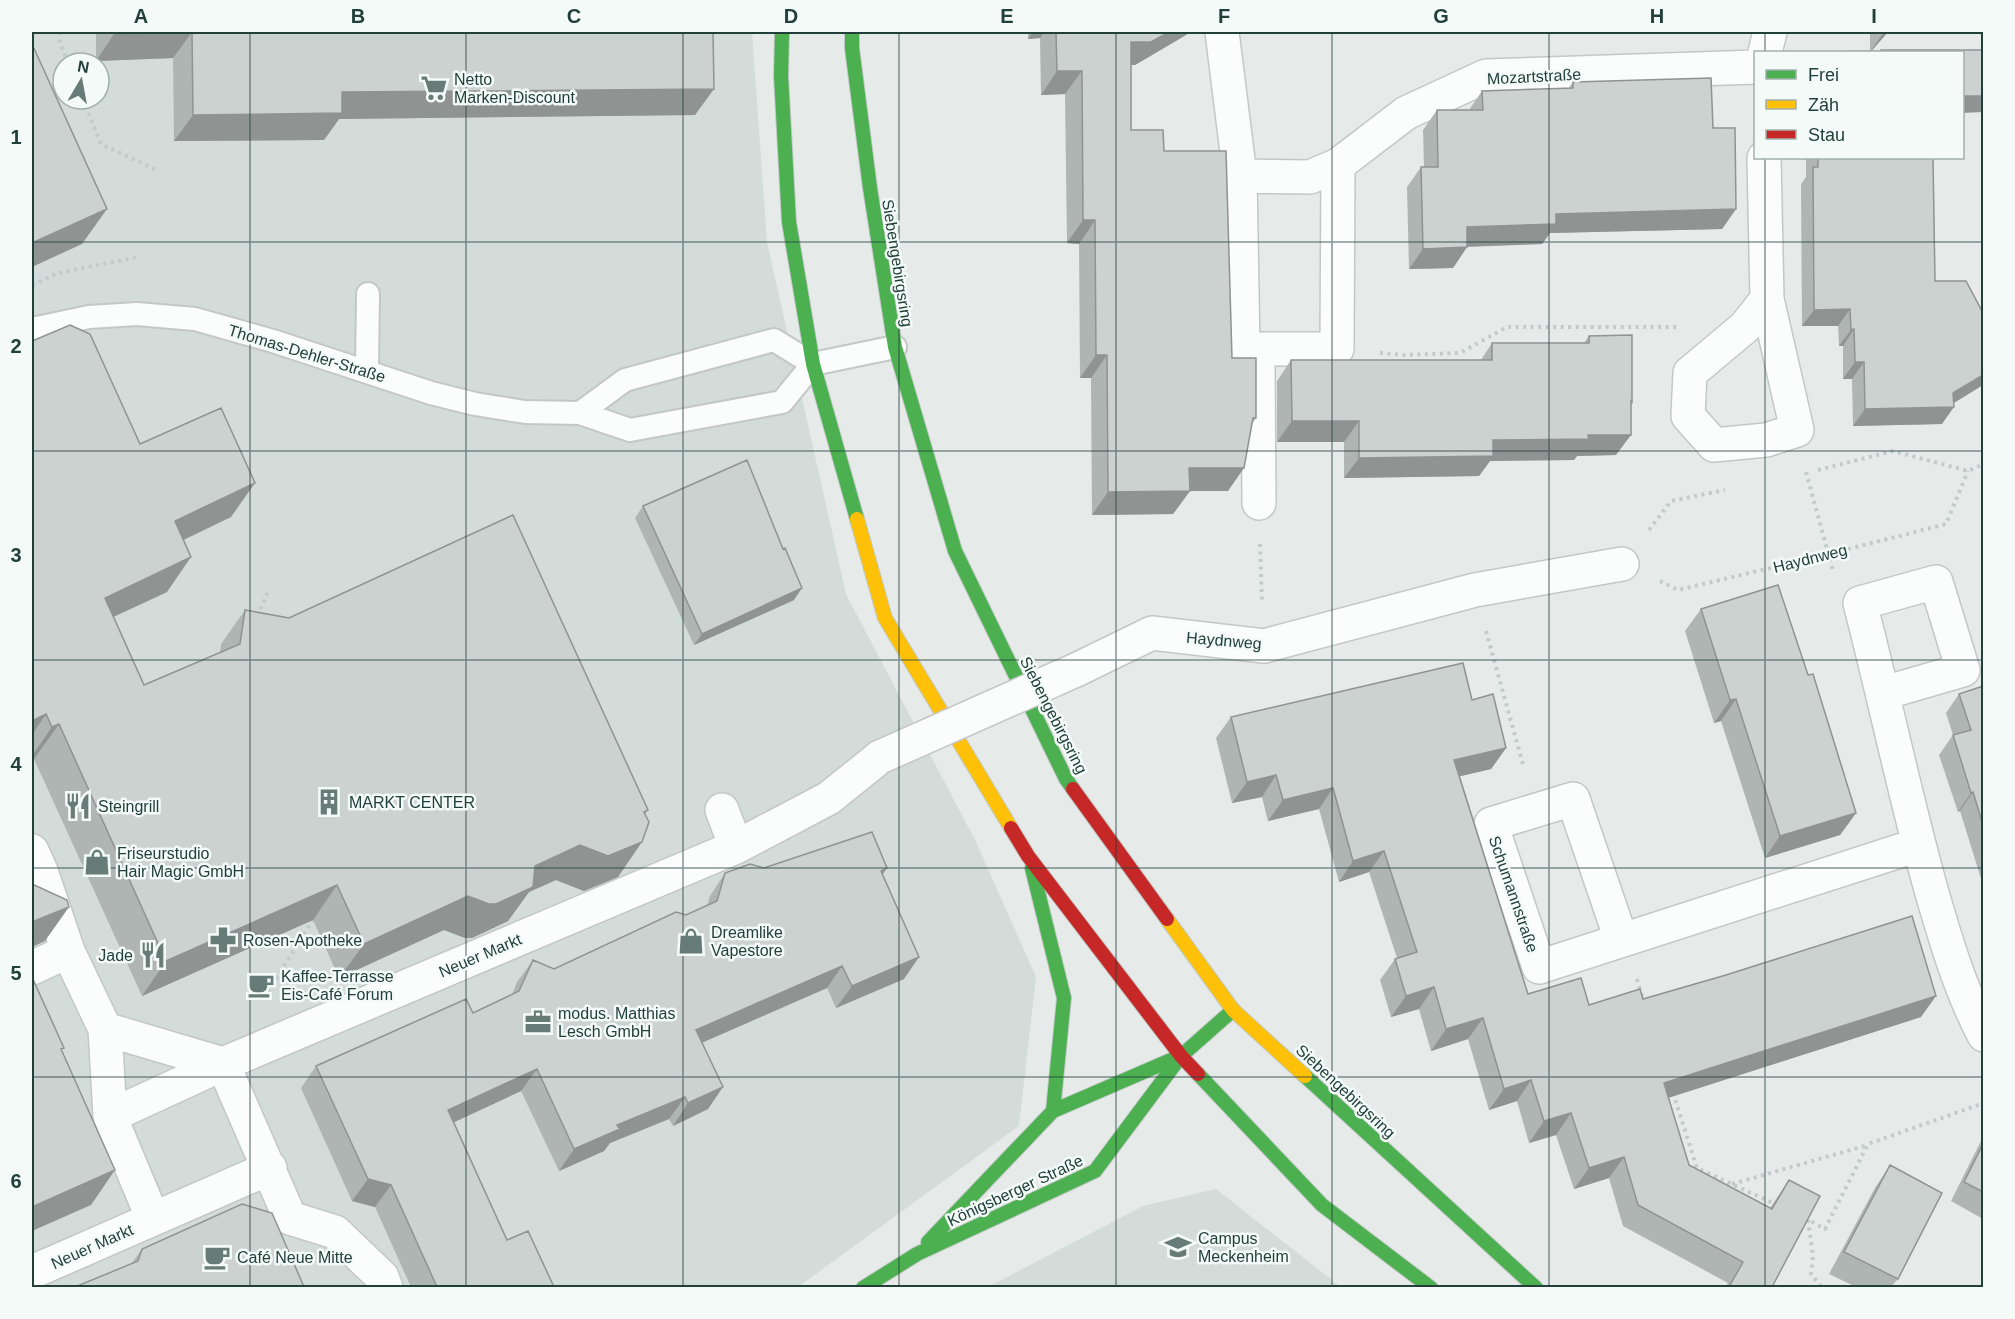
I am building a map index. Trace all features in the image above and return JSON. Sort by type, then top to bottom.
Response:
[{"type":"street","points":[[782,32],[781,76],[789,222],[813,364],[885,618],[1028,856],[1180,1056],[1322,1205],[1431,1287]]},
{"type":"street","name":"Siebengebirgsring","points":[[852,32],[852,48],[870,188],[895,347],[955,551],[1066,779],[1233,1010],[1536,1287]]},
{"type":"street","points":[[1222,32],[1240,176],[1243,349],[1258,367],[1259,503]]},
{"type":"street","points":[[1765,51],[1770,32]]},
{"type":"street","name":"Mozartstraße","points":[[1240,176],[1310,177],[1338,165],[1406,113],[1486,75],[1754,67]]},
{"type":"street","points":[[1764,159],[1767,298],[1797,430],[1766,440],[1714,445],[1688,416],[1690,373],[1745,327],[1767,298]]},
{"type":"street","points":[[1243,349],[1337,349],[1338,165]]},
{"type":"street","name":"Haydnweg","points":[[880,757],[1076,670],[1152,633],[1264,646],[1475,590],[1622,564]]},
{"type":"street","points":[[1884,693],[1963,670],[1936,582],[1860,603],[1884,693],[1918,845],[1952,962],[1983,1035]]},
{"type":"street","name":"Neuer Markt","points":[[110,1116],[223,1064],[736,847],[829,798],[880,757]]},
{"type":"street","name":"Schumannstraße","points":[[1621,939],[1573,800],[1491,825],[1539,967],[1918,845]]},
{"type":"street","points":[[722,810],[736,847]]},
{"type":"street","name":"Neuer Markt","points":[[32,851],[68,951],[105,1029],[110,1116],[153,1219]]},
{"type":"street","points":[[1028,856],[1064,998],[1053,1111]]},
{"type":"street","points":[[32,968],[68,951]]},
{"type":"street","name":"Königsberger Straße","points":[[863,1287],[917,1254],[1095,1171],[1180,1056],[1233,1010]]},
{"type":"street","points":[[105,1029],[223,1064],[290,1218],[335,1232],[375,1284]]},
{"type":"street","name":"Königsberger Straße","points":[[917,1254],[1053,1111],[1180,1056]]},
{"type":"street","name":"Neuer Markt","points":[[32,1272],[270,1168]]},
{"type":"lane","points":[[367,370],[368,294]]},
{"type":"lane","name":"Thomas-Dehler-Straße","points":[[32,328],[89,317],[137,314],[195,319],[273,340],[431,393],[475,404],[525,412],[580,413],[630,430],[782,402],[813,364]]},
{"type":"lane","points":[[580,413],[625,380],[774,340],[813,364],[895,347]]},
{"type":"path","points":[[59,32],[63,51]]},
{"type":"path","points":[[88,111],[101,144],[159,171]]},
{"type":"path","points":[[32,285],[58,273],[138,257]]},
{"type":"path","points":[[1337,349],[1404,355],[1460,353],[1507,327],[1745,327]]},
{"type":"path","points":[[1797,430],[1806,473],[1837,583],[1860,603]]},
{"type":"path","points":[[1795,475],[1893,451],[1968,471],[1983,464]]},
{"type":"path","name":"Haydnweg","points":[[1622,564],[1678,590],[1946,524],[1968,471]]},
{"type":"path","points":[[1622,564],[1671,501],[1728,489]]},
{"type":"path","points":[[1259,503],[1264,646]]},
{"type":"path","points":[[1475,590],[1535,810]]},
{"type":"path","points":[[254,620],[268,592]]},
{"type":"path","points":[[259,1006],[313,920]]},
{"type":"path","points":[[1621,939],[1634,969],[1648,1013]]},
{"type":"path","points":[[1672,1091],[1697,1168],[1786,1209]]},
{"type":"path","points":[[1732,1184],[1868,1144],[1983,1103]]},
{"type":"path","points":[[1797,1215],[1825,1228],[1868,1144]]},
{"type":"path","points":[[1808,1220],[1813,1256],[1811,1274],[1822,1287]]},
{"type":"shaded area","points":[[32,32],[752,32],[767,242],[846,594],[976,842],[1036,977],[1019,1126],[798,1287],[32,1287]]},
{"type":"shaded area","name":"Campus Meckenheim","points":[[1216,1189],[1341,1287],[988,1287],[1143,1206]]},
{"type":"building","points":[[114,32],[192,32],[114,34]]},
{"type":"building","points":[[192,32],[713,32],[714,89],[342,92],[342,113],[193,115]]},
{"type":"building","points":[[1056,32],[1169,32],[1151,42],[1131,42],[1131,130],[1163,130],[1164,151],[1226,151],[1232,358],[1256,358],[1256,418],[1253,418],[1244,468],[1189,468],[1190,491],[1108,492],[1107,355],[1096,355],[1095,220],[1083,220],[1082,71],[1057,71]]},
{"type":"building","points":[[32,44],[51,86],[51,111],[62,111],[107,209],[32,243]]},
{"type":"building","points":[[1983,50],[1983,96],[1964,96],[1964,51],[1881,51]]},
{"type":"building","points":[[1711,78],[1713,128],[1735,128],[1736,209],[1556,214],[1556,224],[1467,227],[1467,247],[1423,249],[1421,167],[1438,167],[1437,110],[1483,110],[1482,91],[1573,88],[1573,82]]},
{"type":"building","points":[[1818,159],[1933,159],[1935,281],[1966,281],[1983,313],[1983,375],[1953,393],[1954,407],[1865,409],[1864,362],[1855,362],[1854,329],[1851,330],[1850,309],[1814,310],[1813,167],[1818,167]]},
{"type":"building","name":"MARKT CENTER","points":[[70,325],[90,334],[140,444],[221,408],[255,483],[175,521],[191,557],[105,598],[144,685],[240,644],[245,610],[289,618],[513,515],[648,810],[644,812],[649,822],[642,842],[608,856],[580,845],[535,866],[533,887],[496,904],[489,904],[468,896],[364,944],[337,885],[166,961],[59,724],[52,727],[46,714],[32,721],[32,341]]},
{"type":"building","points":[[1632,335],[1631,435],[1588,435],[1589,439],[1493,440],[1493,456],[1359,458],[1359,421],[1292,421],[1291,360],[1492,360],[1492,343],[1589,343],[1589,336]]},
{"type":"building","points":[[747,460],[783,549],[785,548],[802,588],[702,634],[643,506]]},
{"type":"building","points":[[1778,585],[1808,675],[1813,674],[1856,813],[1780,836],[1736,699],[1730,700],[1701,609]]},
{"type":"building","points":[[1463,663],[1472,700],[1493,694],[1506,748],[1454,760],[1528,994],[1581,978],[1589,1005],[1640,989],[1643,999],[1912,916],[1936,996],[1664,1083],[1689,1165],[1772,1209],[1789,1180],[1820,1196],[1772,1287],[1729,1287],[1743,1262],[1638,1205],[1624,1157],[1589,1168],[1571,1113],[1544,1121],[1531,1080],[1504,1089],[1483,1018],[1446,1029],[1434,987],[1406,996],[1395,959],[1417,952],[1384,851],[1353,861],[1333,788],[1283,800],[1276,775],[1247,782],[1231,717]]},
{"type":"building","points":[[1983,686],[1983,825],[1953,735],[1971,730],[1959,694]]},
{"type":"building","points":[[872,832],[887,868],[881,871],[919,957],[852,986],[842,966],[696,1030],[723,1087],[688,1103],[685,1097],[617,1125],[620,1129],[574,1149],[537,1069],[448,1110],[507,1240],[528,1231],[554,1287],[437,1287],[391,1185],[368,1179],[316,1066],[466,999],[473,1013],[519,991],[533,960],[554,969],[676,912],[686,915],[717,901],[725,873],[750,864],[764,868]]},
{"type":"building","points":[[32,884],[67,900],[69,907],[32,922]]},
{"type":"building","points":[[32,977],[64,1048],[61,1049],[115,1170],[32,1207]]},
{"type":"building","points":[[1983,1144],[1983,1192],[1964,1182]]},
{"type":"building","points":[[1890,1165],[1942,1193],[1898,1279],[1844,1252]]},
{"type":"building","points":[[242,1204],[272,1213],[304,1287],[75,1287],[138,1261],[142,1249]]},
{"type":"traffic: fast","points":[[782,32],[781,76],[789,222],[813,364],[857,519]]},
{"type":"traffic: fast","points":[[852,32],[852,48],[870,188],[895,347],[955,551],[1066,779],[1073,789]]},
{"type":"traffic: fast","points":[[1032,868],[1064,998],[1053,1111]]},
{"type":"traffic: fast","points":[[863,1288],[917,1254],[1095,1171],[1181,1056],[1233,1010]]},
{"type":"traffic: fast","points":[[928,1242],[1053,1111],[1178,1057]]},
{"type":"traffic: fast","points":[[1198,1074],[1322,1205],[1431,1288]]},
{"type":"traffic: fast","points":[[1305,1076],[1536,1288]]},
{"type":"traffic: slow","points":[[857,519],[885,618],[1011,828]]},
{"type":"traffic: slow","points":[[1167,919],[1233,1010],[1305,1076]]},
{"type":"traffic: jam","points":[[1073,789],[1167,919]]},
{"type":"traffic: jam","points":[[1011,828],[1028,856],[1181,1056],[1198,1074]]},
{"type":"place","name":"Netto Marken-Discount","points":[[434,88]]},
{"type":"place","name":"MARKT CENTER","points":[[329,802]]},
{"type":"place","name":"Steingrill","points":[[78,806]]},
{"type":"place","name":"Friseurstudio Hair Magic GmbH","points":[[97,862]]},
{"type":"place","name":"Rosen-Apotheke","points":[[223,940]]},
{"type":"place","name":"Dreamlike Vapestore","points":[[691,941]]},
{"type":"place","name":"Jade","points":[[153,955]]},
{"type":"place","name":"Kaffee-Terrasse Eis-Café Forum","points":[[261,985]]},
{"type":"place","name":"modus. Matthias Lesch GmbH","points":[[538,1022]]},
{"type":"place","name":"Campus Meckenheim","points":[[1178,1247]]},
{"type":"place","name":"Café Neue Mitte","points":[[217,1257]]}]
